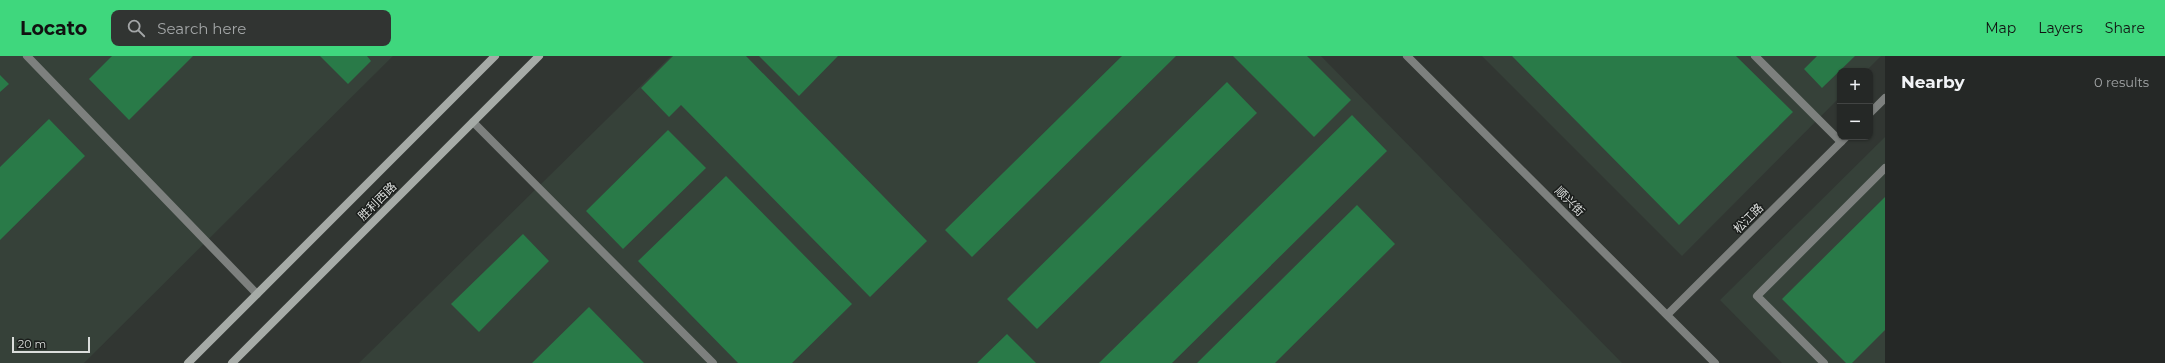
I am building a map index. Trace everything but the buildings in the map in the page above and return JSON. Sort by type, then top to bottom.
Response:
[{"type":"main road","name":"胜利西路","points":[[188,363],[495,56]]},
{"type":"main road","name":"胜利西路","points":[[232,363],[539,56]]},
{"type":"street","points":[[27,56],[257,294]]},
{"type":"street","name":"顺兴街","points":[[1407,56],[1715,363]]},
{"type":"street","points":[[1755,56],[1837,134]]},
{"type":"street","points":[[1873,110],[1885,98]]},
{"type":"street","points":[[473,122],[714,363]]},
{"type":"street","name":"松江路","points":[[1667,315],[1843,140]]},
{"type":"street","points":[[1824,363],[1757,296],[1885,168]]},
{"type":"shaded area","points":[[0,56],[393,56],[84,363],[0,363]]},
{"type":"shaded area","points":[[671,56],[1321,56],[1622,363],[359,363]]},
{"type":"shaded area","points":[[1482,56],[1881,56],[1869,68],[1837,68],[1837,100],[1682,256]]},
{"type":"shaded area","points":[[1885,137],[1885,363],[1782,363],[1720,300]]}]
